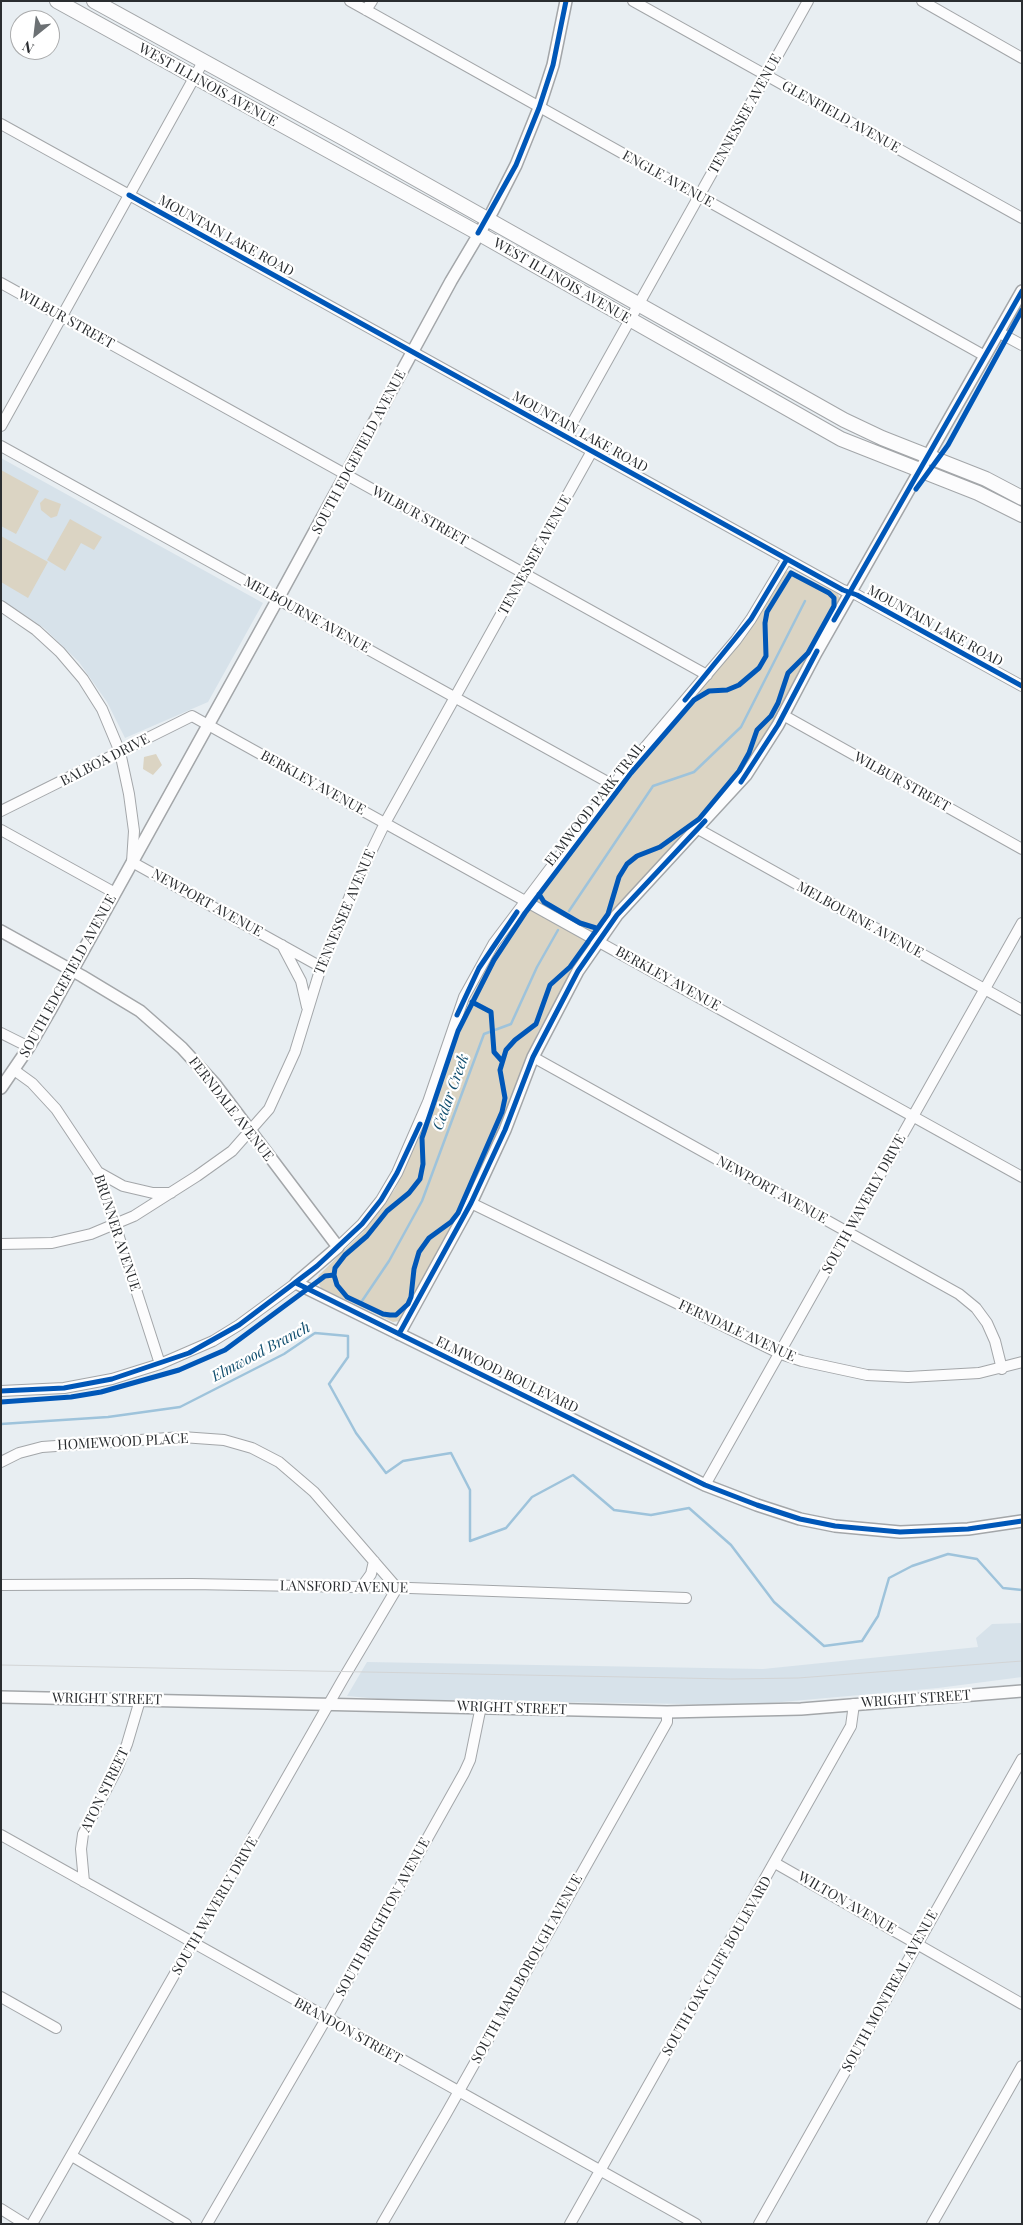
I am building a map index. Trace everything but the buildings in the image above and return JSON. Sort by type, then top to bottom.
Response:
[{"type":"main road","name":"WEST ILLINOIS AVENUE","points":[[94,1],[346,139],[863,430],[986,479],[1022,498]]},
{"type":"main road","name":"WEST ILLINOIS AVENUE","points":[[59,2],[478,233],[842,439],[978,493],[1022,515]]},
{"type":"main road","points":[[336,156],[346,139]]},
{"type":"main road","points":[[772,400],[780,384]]},
{"type":"street","name":"ENGLE AVENUE","points":[[350,1],[369,6],[539,108],[985,356]]},
{"type":"street","name":"SOUTH EDGEFIELD AVENUE","points":[[1,1088],[29,1048],[516,165],[539,108],[553,65],[566,1]]},
{"type":"street","name":"GLENFIELD AVENUE","points":[[634,1],[1022,218]]},
{"type":"street","name":"TENNESSEE AVENUE","points":[[565,436],[808,1]]},
{"type":"street","points":[[922,1],[1022,58]]},
{"type":"street","points":[[1,426],[204,60]]},
{"type":"street","name":"MOUNTAIN LAKE ROAD","points":[[1,124],[592,452],[1022,686]]},
{"type":"street","name":"WILBUR STREET","points":[[1,283],[707,675]]},
{"type":"street","points":[[399,1334],[471,1203],[505,1130],[533,1057],[562,998],[598,940],[617,915],[746,775],[783,716],[850,592],[1022,291]]},
{"type":"street","points":[[998,332],[1022,346]]},
{"type":"street","name":"MELBOURNE AVENUE","points":[[1,446],[613,785]]},
{"type":"street","name":"TENNESSEE AVENUE","points":[[1,1244],[52,1243],[92,1234],[116,1224],[172,1193],[232,1151],[251,1132],[269,1109],[283,1082],[295,1052],[321,967],[352,891],[385,822],[592,452]]},
{"type":"street","points":[[1,1391],[64,1388],[112,1379],[160,1364],[213,1341],[239,1325],[296,1283],[362,1224],[381,1200],[397,1173],[428,1102],[464,997],[494,943],[613,785],[707,675],[751,620],[787,559]]},
{"type":"street","points":[[1,606],[36,630],[60,652],[84,679],[102,709],[120,752]]},
{"type":"street","name":"BALBOA DRIVE","points":[[1,811],[192,716],[208,724]]},
{"type":"street","name":"WILBUR STREET","points":[[783,716],[1022,848]]},
{"type":"street","name":"BERKLEY AVENUE","points":[[208,724],[1022,1177]]},
{"type":"street","name":"SOUTH EDGEFIELD AVENUE","points":[[120,752],[129,794],[134,831],[132,862]]},
{"type":"street","name":"MELBOURNE AVENUE","points":[[698,829],[1022,1010]]},
{"type":"street","points":[[1,830],[115,893]]},
{"type":"street","name":"NEWPORT AVENUE","points":[[132,862],[321,967]]},
{"type":"street","name":"SOUTH WAVERLY DRIVE","points":[[706,1485],[1022,923]]},
{"type":"street","name":"FERNDALE AVENUE","points":[[1,932],[119,998],[159,1027],[200,1067],[338,1247]]},
{"type":"street","points":[[282,944],[301,981],[308,1007]]},
{"type":"street","points":[[1,1032],[29,1048]]},
{"type":"street","name":"NEWPORT AVENUE","points":[[533,1057],[959,1294],[976,1308],[987,1323],[995,1341],[1002,1369]]},
{"type":"street","name":"BRUNNER AVENUE","points":[[14,1070],[32,1083],[56,1109],[98,1172],[160,1364]]},
{"type":"street","points":[[98,1172],[123,1186],[153,1193],[172,1193]]},
{"type":"street","name":"FERNDALE AVENUE","points":[[471,1203],[781,1354],[828,1368],[867,1375],[938,1376],[1002,1369],[1022,1362]]},
{"type":"street","name":"ELMWOOD BOULEVARD","points":[[296,1283],[706,1485],[800,1520],[835,1526],[931,1532],[1022,1521]]},
{"type":"street","name":"HOMEWOOD PLACE","points":[[1,1462],[20,1453],[42,1447],[182,1437],[224,1440],[252,1448],[279,1462],[298,1477],[397,1588]]},
{"type":"street","points":[[361,1588],[371,1574],[374,1561]]},
{"type":"street","name":"LANSFORD AVENUE","points":[[1,1585],[192,1584],[397,1588],[686,1598]]},
{"type":"street","name":"SOUTH WAVERLY DRIVE","points":[[32,2224],[328,1705],[397,1588]]},
{"type":"street","name":"WRIGHT STREET","points":[[1,1697],[328,1705],[481,1706],[667,1712],[801,1709],[1022,1691]]},
{"type":"street","name":"ATON STREET","points":[[84,1882],[81,1856],[83,1834],[128,1744],[140,1700]]},
{"type":"street","name":"SOUTH OAK CLIFF BOULEVARD","points":[[570,2224],[776,1863],[851,1726],[854,1704]]},
{"type":"street","name":"SOUTH BRIGHTON AVENUE","points":[[207,2224],[464,1773],[470,1760],[481,1706]]},
{"type":"street","name":"SOUTH MARLBOROUGH AVENUE","points":[[382,2224],[666,1722],[667,1712]]},
{"type":"street","name":"SOUTH MONTREAL AVENUE","points":[[758,2224],[1022,1759]]},
{"type":"street","name":"BRANDON STREET","points":[[1,1835],[696,2224]]},
{"type":"street","name":"WILTON AVENUE","points":[[776,1863],[1022,2004]]},
{"type":"street","points":[[1,1997],[56,2028]]},
{"type":"street","points":[[932,2224],[1022,2066]]},
{"type":"street","points":[[72,2156],[186,2224]]},
{"type":"street","points":[[1,2210],[25,2224]]},
{"type":"shaded area","points":[[1,458],[263,603],[208,702],[125,738],[107,702],[79,662],[44,628],[1,599]]},
{"type":"shaded area","points":[[1,470],[39,491],[16,534],[1,526]]},
{"type":"shaded area","points":[[45,498],[61,504],[57,516],[51,518],[41,510],[40,503]]},
{"type":"shaded area","points":[[70,519],[102,537],[94,550],[81,543],[65,571],[47,560]]},
{"type":"shaded area","points":[[1,536],[48,562],[28,598],[1,582]]},
{"type":"shaded area","points":[[791,570],[838,594],[840,600],[764,740],[741,773],[607,919],[561,991],[538,1032],[499,1129],[451,1231],[400,1321],[393,1322],[321,1288],[317,1280],[319,1275],[363,1232],[395,1189],[434,1101],[469,1002],[490,961],[544,886],[758,618],[786,572]]},
{"type":"shaded area","points":[[156,754],[162,765],[153,775],[143,769],[144,757]]},
{"type":"shaded area","points":[[1022,1623],[1022,1677],[938,1688],[748,1705],[380,1699],[347,1696],[367,1662],[763,1669],[978,1647],[976,1638],[992,1624]]},
{"type":"waterway","name":"Cedar Creek","points":[[569,911],[653,786],[694,772],[741,727],[805,601]]},
{"type":"waterway","name":"Cedar Creek","points":[[362,1301],[389,1261],[422,1201],[484,1034],[511,1024],[537,967],[558,930]]},
{"type":"waterway","name":"Elmwood Branch","points":[[1,1424],[108,1417],[180,1407],[284,1354],[315,1333],[348,1336],[348,1357],[329,1384],[356,1433],[386,1473],[403,1461],[451,1453],[470,1490],[470,1541],[506,1528],[532,1497],[573,1475],[614,1510],[651,1515],[689,1508],[731,1545],[774,1602],[824,1646],[862,1641],[878,1616],[889,1578],[912,1566],[948,1554],[977,1559],[1003,1588],[1022,1590]]},
{"type":"tram line","points":[[1,1665],[731,1679],[798,1678],[1022,1661]]},
{"type":"cycle path","points":[[478,233],[516,165],[539,108],[553,65],[566,1]]},
{"type":"cycle path","points":[[129,195],[843,590],[857,595],[1022,686]]},
{"type":"cycle path","points":[[834,620],[1022,291]]},
{"type":"cycle path","points":[[916,489],[948,445],[1022,310]]},
{"type":"cycle path","points":[[685,700],[751,619],[787,559]]},
{"type":"cycle path","name":"ELMWOOD PARK TRAIL","points":[[791,573],[829,593],[834,598],[834,606],[808,653],[788,673],[778,703],[771,716],[757,730],[749,753],[739,771],[699,819],[660,847],[637,856],[627,864],[619,877],[608,914],[570,967],[550,985],[536,1024],[515,1040],[506,1050],[500,1070],[505,1098],[502,1112],[458,1213],[451,1222],[429,1238],[419,1252],[408,1304],[396,1315],[390,1315],[383,1314],[347,1297],[337,1285],[334,1275],[335,1268],[345,1255],[367,1236],[387,1211],[409,1193],[420,1179],[423,1164],[422,1138],[458,1031],[494,960],[525,913],[631,773],[694,700],[709,691],[727,690],[739,685],[759,668],[766,656],[765,623],[767,612],[791,573]]},
{"type":"cycle path","points":[[741,782],[778,725],[817,651]]},
{"type":"cycle path","points":[[399,1334],[471,1203],[505,1130],[533,1057],[578,971],[617,915],[705,821]]},
{"type":"cycle path","points":[[539,894],[544,902],[580,923],[596,928]]},
{"type":"cycle path","points":[[457,1015],[479,968],[517,912]]},
{"type":"cycle path","points":[[472,1002],[491,1012],[494,1052],[502,1061]]},
{"type":"cycle path","points":[[1,1391],[64,1388],[112,1379],[189,1353],[239,1325],[317,1266],[362,1224],[381,1200],[397,1173],[420,1124]]},
{"type":"cycle path","points":[[1,1402],[71,1397],[101,1392],[179,1370],[225,1350],[325,1276],[334,1275]]},
{"type":"cycle path","points":[[296,1283],[705,1485],[757,1505],[800,1519],[835,1526],[900,1532],[968,1529],[1022,1521]]}]
